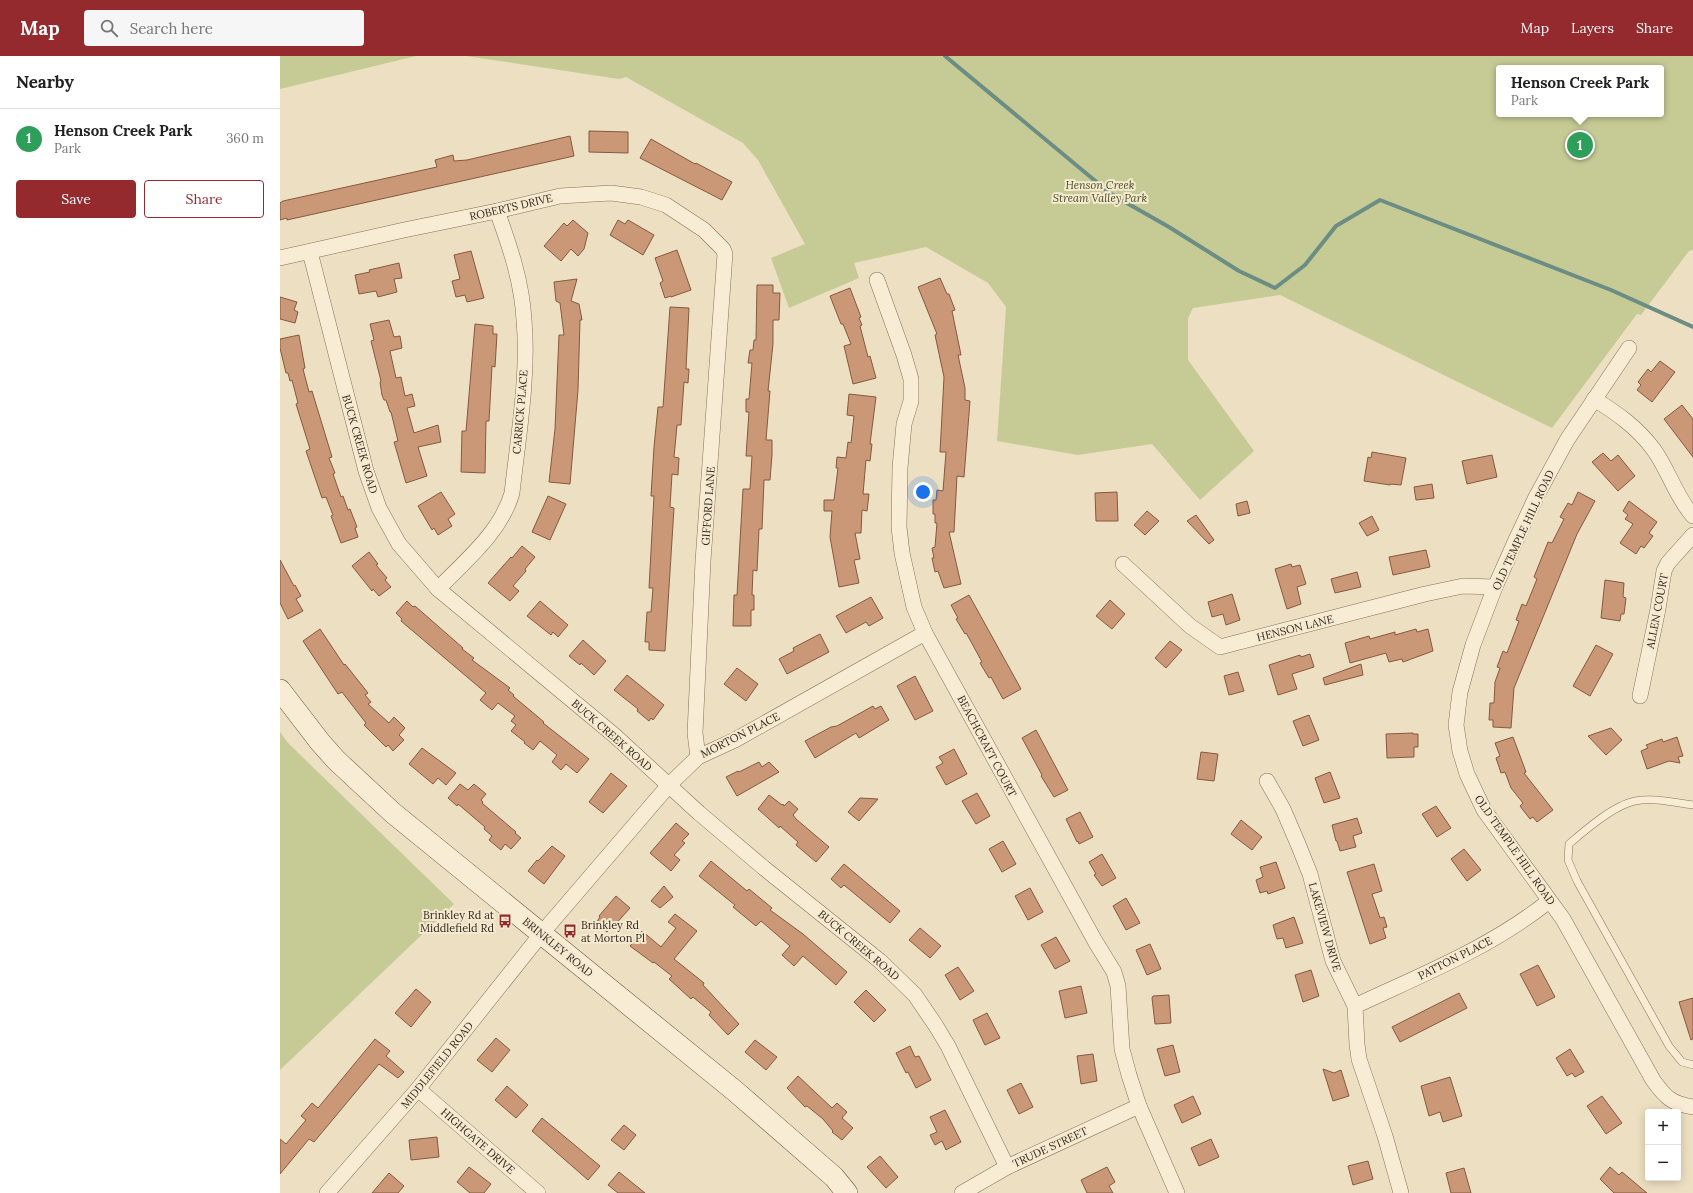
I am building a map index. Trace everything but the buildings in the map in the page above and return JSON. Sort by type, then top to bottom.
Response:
[{"type":"main road","name":"BRINKLEY ROAD","points":[[280,690],[320,742],[361,785],[393,813],[762,1114],[834,1177],[847,1193]]},
{"type":"street","name":"ROBERTS DRIVE","points":[[280,258],[560,196],[611,193],[641,197],[666,205],[690,220],[712,238],[723,249],[725,254]]},
{"type":"street","name":"CARRICK PLACE","points":[[438,589],[495,528],[509,504],[512,492],[522,405],[525,337],[524,319],[516,267],[497,211]]},
{"type":"street","name":"BUCK CREEK ROAD","points":[[310,252],[366,471],[379,508],[399,544],[438,589],[614,735],[764,868],[880,961],[915,995],[927,1011],[948,1046],[1007,1167]]},
{"type":"street","name":"GIFFORD LANE","points":[[698,757],[695,733],[703,561],[725,254]]},
{"type":"street","name":"BEACHCRAFT COURT","points":[[877,280],[911,379],[911,401],[904,424],[900,468],[899,527],[902,553],[914,607],[925,633],[1095,941],[1114,972],[1118,986],[1122,1049],[1130,1079],[1139,1106],[1177,1193]]},
{"type":"street","name":"OLD TEMPLE HILL ROAD","points":[[1629,348],[1567,440],[1536,497],[1495,587],[1473,645],[1460,692],[1456,725],[1460,751],[1467,774],[1484,810],[1574,935],[1653,1080],[1664,1095],[1676,1103],[1693,1107]]},
{"type":"street","points":[[1594,400],[1628,422],[1641,435],[1654,451],[1680,499],[1693,516]]},
{"type":"street","name":"ALLEN COURT","points":[[1640,696],[1658,609],[1664,571],[1668,563],[1693,535]]},
{"type":"street","name":"HENSON LANE","points":[[1123,564],[1190,626],[1220,647],[1425,594],[1464,586],[1495,587]]},
{"type":"street","name":"MORTON PLACE","points":[[542,933],[669,785],[698,757],[736,740],[925,633]]},
{"type":"street","name":"LAKEVIEW DRIVE","points":[[1267,780],[1278,800],[1310,874],[1333,961],[1356,1006],[1356,1044],[1359,1059],[1383,1129],[1401,1193]]},
{"type":"street","name":"PATTON PLACE","points":[[1356,1006],[1477,947],[1525,920],[1549,901]]},
{"type":"street","name":"MIDDLEFIELD ROAD","points":[[327,1193],[418,1089],[542,933]]},
{"type":"street","name":"HIGHGATE DRIVE","points":[[418,1089],[538,1193]]},
{"type":"street","name":"TRUDE STREET","points":[[962,1193],[1007,1167],[1139,1106]]},
{"type":"lane","points":[[1693,805],[1652,800],[1636,801],[1621,805],[1569,844],[1568,860],[1577,881],[1669,1046],[1682,1062],[1693,1065]]},
{"type":"green space","points":[[280,56],[416,56],[280,89]]},
{"type":"green space","name":"Henson Creek Stream Valley Park","points":[[466,56],[1693,56],[1693,250],[1689,251],[1641,315],[1637,314],[1552,428],[1280,295],[1193,308],[1188,318],[1188,360],[1254,451],[1200,500],[1152,444],[1078,455],[997,441],[1006,307],[988,283],[926,247],[854,263],[859,278],[789,308],[771,258],[805,244],[758,160],[743,143],[626,77],[619,79]]},
{"type":"green space","points":[[280,732],[288,743],[454,904],[280,1070]]},
{"type":"waterway","points":[[945,56],[1111,194],[1169,227],[1239,271],[1275,288],[1305,265],[1336,226],[1380,200],[1611,290],[1693,327]]},
{"type":"place","name":"Henson Creek Park","points":[[1580,145]]},
{"type":"place","name":"Brinkley Rd at Middlefield Rd","points":[[505,921]]},
{"type":"place","name":"Brinkley Rd at Morton Pl","points":[[570,931]]}]
